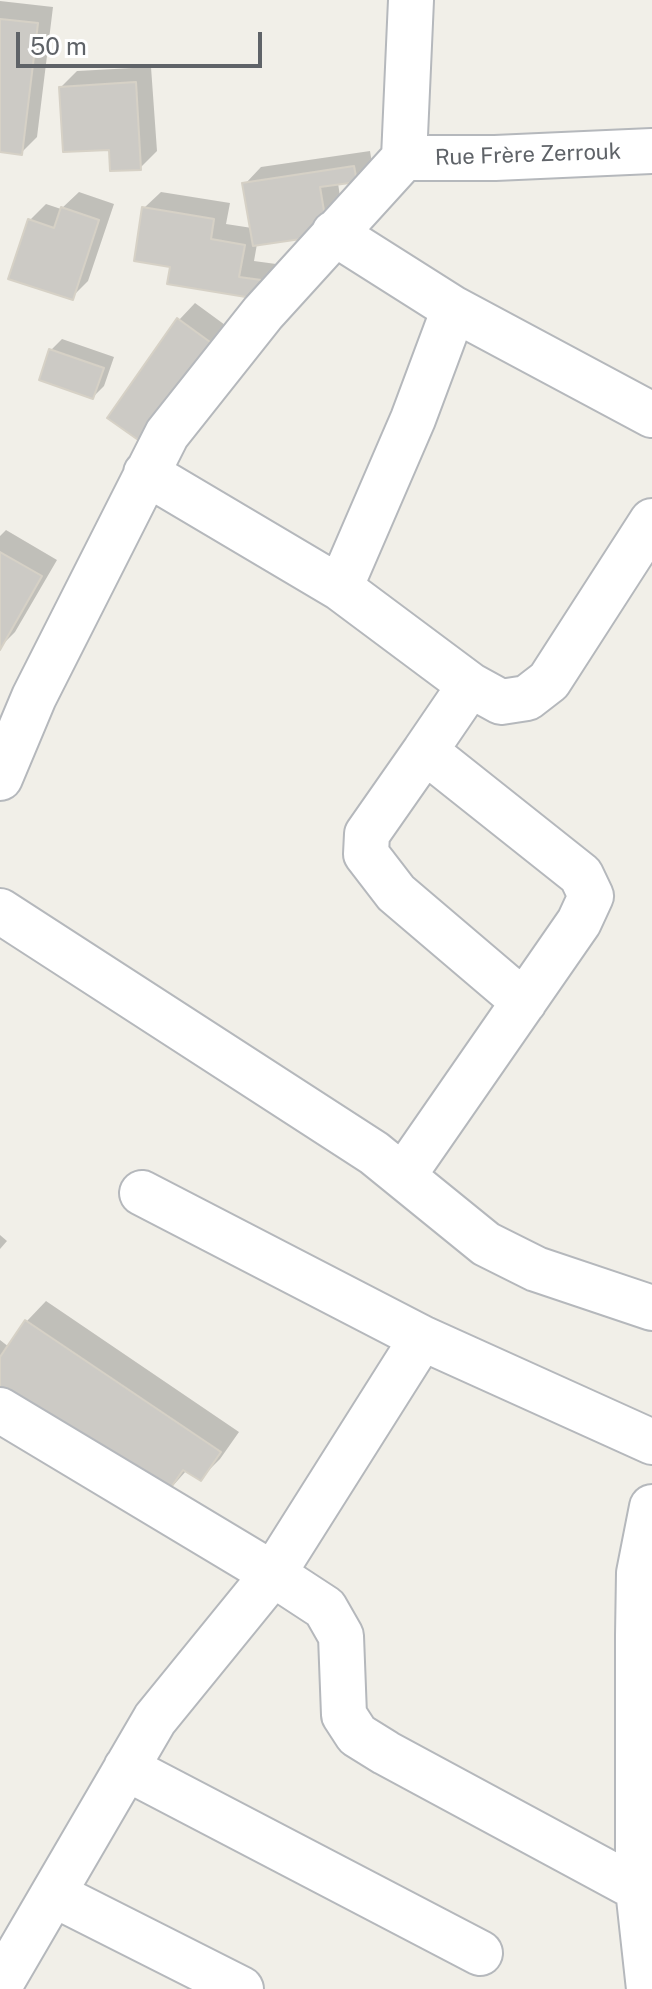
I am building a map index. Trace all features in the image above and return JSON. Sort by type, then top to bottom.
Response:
[{"type":"street","points":[[0,778],[34,697],[167,434],[263,313],[404,158],[411,0]]},
{"type":"street","name":"Rue Frère Zerrouk","points":[[404,158],[495,158],[652,151]]},
{"type":"street","points":[[334,233],[454,309],[652,415]]},
{"type":"street","points":[[340,588],[413,419],[454,309]]},
{"type":"street","points":[[146,473],[340,588],[470,685],[501,702],[527,698],[549,681],[652,521]]},
{"type":"street","points":[[470,685],[367,834],[366,854],[396,893],[524,1002]]},
{"type":"street","points":[[403,1176],[579,922],[591,896],[581,875],[425,751]]},
{"type":"street","points":[[0,911],[374,1153],[486,1244],[536,1269],[652,1308]]},
{"type":"street","points":[[142,1193],[422,1338],[652,1442]]},
{"type":"street","points":[[0,1985],[155,1719],[273,1574],[422,1338]]},
{"type":"street","points":[[0,1410],[325,1608],[341,1636],[344,1715],[357,1735],[638,1889]]},
{"type":"street","points":[[649,1989],[638,1889],[639,1573],[652,1507]]},
{"type":"street","points":[[126,1768],[480,1953]]},
{"type":"street","points":[[53,1894],[241,1989]]},
{"type":"building","points":[[0,19],[38,23],[22,155],[0,152]]},
{"type":"building","points":[[136,82],[141,170],[110,171],[109,150],[63,152],[59,87]]},
{"type":"building","points":[[354,166],[357,182],[320,187],[328,235],[253,246],[242,183]]},
{"type":"building","points":[[61,207],[99,220],[73,300],[8,279],[28,219],[54,228]]},
{"type":"building","points":[[142,207],[214,219],[211,239],[245,245],[239,277],[261,280],[258,299],[167,284],[170,267],[134,261]]},
{"type":"building","points":[[177,318],[221,350],[151,449],[107,418]]},
{"type":"building","points":[[49,349],[104,368],[93,399],[39,380]]},
{"type":"building","points":[[0,552],[42,576],[0,650]]},
{"type":"building","points":[[25,1320],[221,1452],[201,1481],[183,1470],[161,1502],[0,1393],[0,1357]]}]
